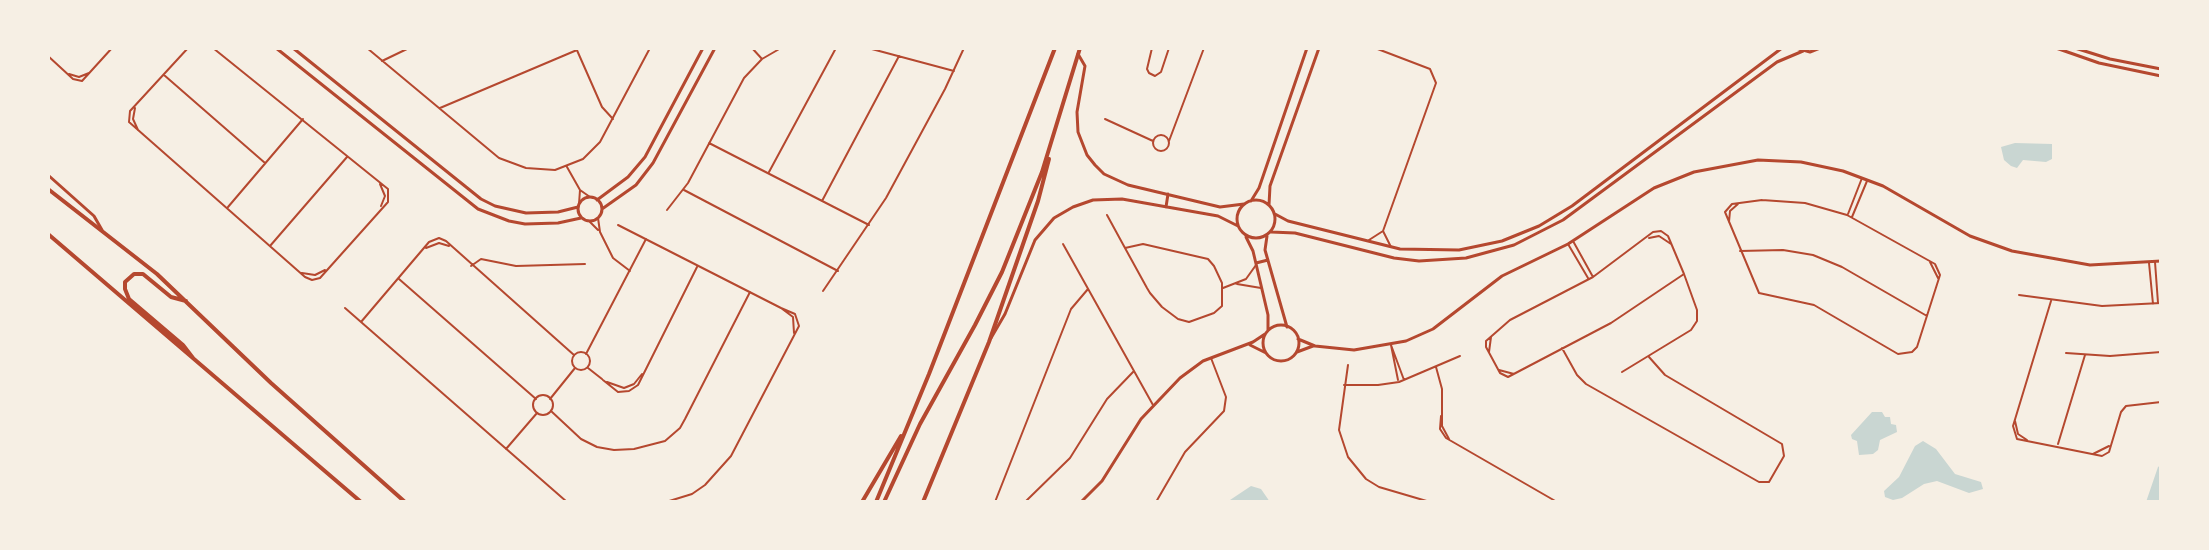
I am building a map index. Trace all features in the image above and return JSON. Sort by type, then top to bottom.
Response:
[{"type":"main road","points":[[876,502],[1055,48]]},
{"type":"main road","points":[[924,502],[989,342],[1040,195],[1080,48]]},
{"type":"main road","points":[[884,502],[920,423],[994,289],[1032,200],[1052,145]]},
{"type":"main road","points":[[48,189],[102,230],[186,301],[271,383],[405,502]]},
{"type":"main road","points":[[48,234],[361,502]]},
{"type":"main road","points":[[186,301],[167,295],[143,274],[131,275],[124,285],[129,299],[183,345],[195,362]]},
{"type":"main road","points":[[862,502],[888,455],[904,434]]},
{"type":"street","points":[[48,56],[68,73],[79,77],[91,71],[112,48]]},
{"type":"street","points":[[188,48],[136,107],[133,120],[140,132],[270,246],[308,279],[316,280],[381,207],[384,192],[378,182],[213,48]]},
{"type":"street","points":[[276,48],[478,209],[509,221],[525,224],[558,223],[581,218],[590,222],[600,232],[616,262],[630,271]]},
{"type":"street","points":[[293,48],[481,199],[495,206],[526,213],[558,212],[578,206],[590,197]]},
{"type":"street","points":[[367,48],[487,149],[512,164],[541,170],[567,167],[592,151],[613,119],[651,48]]},
{"type":"street","points":[[382,60],[409,48]]},
{"type":"street","points":[[597,200],[628,177],[645,157],[703,48]]},
{"type":"street","points":[[600,232],[598,218],[602,210],[625,194],[653,163],[715,48]]},
{"type":"street","points":[[752,48],[762,59]]},
{"type":"street","points":[[667,210],[684,190],[739,85],[762,59],[781,48]]},
{"type":"street","points":[[768,172],[836,48]]},
{"type":"street","points":[[868,48],[954,71]]},
{"type":"street","points":[[824,291],[869,225],[954,71],[964,48]]},
{"type":"street","points":[[1152,48],[1148,69],[1151,75],[1155,76],[1161,72],[1169,48]]},
{"type":"street","points":[[1175,130],[1166,136],[1157,136],[1153,141],[1154,147],[1163,151],[1168,148],[1169,141],[1175,130],[1204,48]]},
{"type":"street","points":[[1251,201],[1259,188],[1307,48]]},
{"type":"street","points":[[1269,205],[1270,186],[1319,48]]},
{"type":"street","points":[[1368,240],[1383,231],[1436,83],[1430,69],[1375,48]]},
{"type":"street","points":[[1078,54],[1085,66],[1077,122],[1087,155],[1104,174],[1116,181],[1225,208],[1260,200],[1269,205],[1275,214],[1288,221],[1392,247],[1428,251],[1474,248],[1539,226],[1572,206],[1782,48]]},
{"type":"street","points":[[1796,48],[1803,51]]},
{"type":"street","points":[[1245,235],[1256,239],[1272,232],[1295,233],[1394,258],[1419,261],[1466,258],[1514,245],[1563,220],[1777,62],[1803,51],[1820,48]]},
{"type":"street","points":[[2056,48],[2099,63],[2161,76]]},
{"type":"street","points":[[2075,48],[2117,61],[2161,69]]},
{"type":"street","points":[[440,108],[576,49],[602,107],[613,119]]},
{"type":"street","points":[[822,201],[899,56]]},
{"type":"street","points":[[164,75],[265,163]]},
{"type":"street","points":[[228,207],[303,119]]},
{"type":"street","points":[[1105,119],[1153,141]]},
{"type":"street","points":[[1166,136],[1169,141]]},
{"type":"street","points":[[710,143],[869,225]]},
{"type":"street","points":[[270,246],[348,157]]},
{"type":"street","points":[[1268,235],[1265,245],[1268,260],[1287,327],[1298,339],[1315,346],[1354,350],[1391,345],[1433,329],[1502,276],[1568,244],[1654,188],[1716,166],[1780,160],[1822,165],[1868,180],[1950,226],[2012,251],[2090,265],[2161,261]]},
{"type":"street","points":[[567,167],[580,190],[597,200],[602,210]]},
{"type":"street","points":[[48,175],[94,216],[102,230]]},
{"type":"street","points":[[1847,215],[1862,178]]},
{"type":"street","points":[[1852,217],[1868,180]]},
{"type":"street","points":[[580,190],[578,206],[581,218]]},
{"type":"street","points":[[684,190],[838,271]]},
{"type":"street","points":[[1166,207],[1168,194]]},
{"type":"street","points":[[989,342],[1005,314],[1032,246],[1054,218],[1072,207],[1100,199],[1122,199],[1218,216],[1238,226],[1245,235],[1262,288],[1269,320],[1263,346],[1266,354]]},
{"type":"street","points":[[1740,202],[1794,202],[1847,215],[1928,261],[1935,269],[1938,281],[1917,347],[1912,352],[1898,354],[1814,305],[1759,293],[1725,216],[1726,209],[1740,202]]},
{"type":"street","points":[[1238,226],[1238,212],[1244,204]]},
{"type":"street","points":[[1272,232],[1275,214]]},
{"type":"street","points":[[1107,215],[1125,248],[1154,298],[1181,320],[1195,321],[1216,312],[1224,300],[1223,288],[1216,268],[1205,258],[1143,244],[1125,248]]},
{"type":"street","points":[[590,222],[598,218]]},
{"type":"street","points":[[618,225],[798,317],[799,326],[725,464],[698,489],[666,502]]},
{"type":"street","points":[[1383,231],[1392,247]]},
{"type":"street","points":[[1622,372],[1691,330],[1697,321],[1697,310],[1684,274],[1671,244],[1659,236],[1647,239],[1593,277],[1510,320],[1492,334],[1485,344],[1497,368],[1506,373],[1515,374],[1618,319],[1684,274]]},
{"type":"street","points":[[361,322],[424,249],[435,238],[443,239],[574,355]]},
{"type":"street","points":[[586,354],[646,239]]},
{"type":"street","points":[[1573,241],[1593,277]]},
{"type":"street","points":[[1062,244],[1154,405]]},
{"type":"street","points":[[1568,244],[1588,279]]},
{"type":"street","points":[[1740,251],[1783,250],[1814,255],[1842,267],[1927,316]]},
{"type":"street","points":[[471,266],[481,259],[516,266],[585,264]]},
{"type":"street","points":[[1223,288],[1246,279],[1256,264],[1268,260]]},
{"type":"street","points":[[2019,295],[2102,306],[2160,303],[2155,262]]},
{"type":"street","points":[[2149,263],[2153,304]]},
{"type":"street","points":[[588,368],[613,386],[624,388],[634,384],[643,372],[698,266]]},
{"type":"street","points":[[399,279],[536,399]]},
{"type":"street","points":[[1234,284],[1250,284],[1262,288]]},
{"type":"street","points":[[1003,502],[996,501],[1071,309],[1088,289]]},
{"type":"street","points":[[551,411],[581,439],[605,449],[634,449],[665,441],[673,435],[685,419],[750,292]]},
{"type":"street","points":[[2051,301],[2012,429],[2014,436],[2020,440],[2058,446],[2098,457],[2106,455],[2112,444],[2121,412],[2126,406],[2161,402]]},
{"type":"street","points":[[345,308],[567,502]]},
{"type":"street","points":[[1081,502],[1102,481],[1130,434],[1180,378],[1211,358],[1249,344],[1281,325],[1287,327]]},
{"type":"street","points":[[1296,353],[1298,339]]},
{"type":"street","points":[[1249,344],[1281,361],[1315,346]]},
{"type":"street","points":[[1391,345],[1404,380]]},
{"type":"street","points":[[1391,345],[1399,382]]},
{"type":"street","points":[[1562,348],[1577,375],[1586,384],[1759,482],[1769,482],[1784,456],[1782,444],[1665,375],[1649,357]]},
{"type":"street","points":[[580,352],[586,354],[590,362],[588,368],[583,371],[575,369],[572,360],[574,355],[580,352]]},
{"type":"street","points":[[2066,353],[2085,355],[2161,352]]},
{"type":"street","points":[[2058,446],[2085,355]]},
{"type":"street","points":[[1344,386],[1378,386],[1399,382],[1460,356]]},
{"type":"street","points":[[1156,502],[1185,452],[1224,411],[1226,397],[1211,358]]},
{"type":"street","points":[[1348,365],[1339,430],[1348,458],[1356,470],[1378,487],[1430,502]]},
{"type":"street","points":[[1436,367],[1442,389],[1441,433],[1557,502]]},
{"type":"street","points":[[550,399],[575,369]]},
{"type":"street","points":[[1025,502],[1070,458],[1107,399],[1134,371]]},
{"type":"street","points":[[545,396],[550,399],[553,406],[551,411],[546,415],[537,413],[534,408],[536,399],[545,396]]},
{"type":"street","points":[[506,449],[537,413]]},
{"type":"shaded area","points":[[2015,143],[2052,144],[2052,159],[2046,162],[2023,160],[2017,168],[2011,166],[2004,160],[2001,147]]},
{"type":"shaded area","points":[[1872,412],[1882,412],[1885,417],[1890,417],[1891,424],[1896,425],[1897,432],[1880,440],[1878,450],[1873,454],[1859,455],[1857,441],[1852,439],[1851,435]]},
{"type":"shaded area","points":[[1923,441],[1936,449],[1955,474],[1981,482],[1983,489],[1969,493],[1937,481],[1924,484],[1902,498],[1893,500],[1885,497],[1884,491],[1899,477],[1915,446]]},
{"type":"shaded area","points":[[2161,465],[2161,502],[2146,502],[2158,467]]},
{"type":"shaded area","points":[[1251,486],[1261,489],[1270,502],[1227,502]]}]
